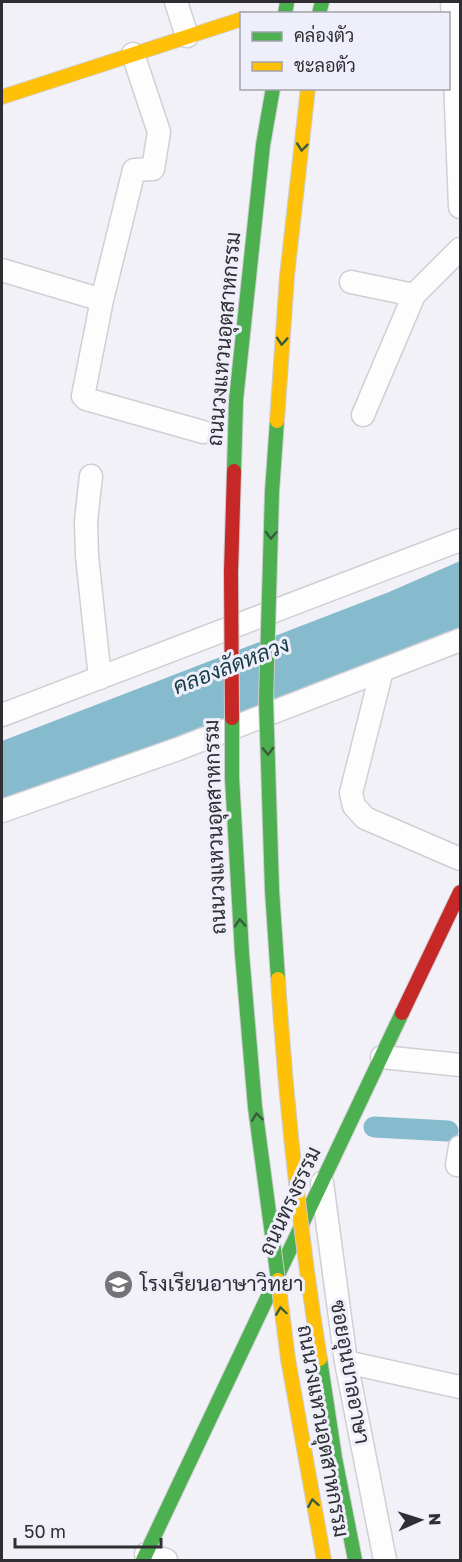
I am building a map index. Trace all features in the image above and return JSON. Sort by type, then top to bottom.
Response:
[{"type":"main road","points":[[2,97],[236,20],[242,2]]},
{"type":"main road","points":[[278,12],[287,2]]},
{"type":"main road","points":[[278,12],[303,2]]},
{"type":"main road","name":"ถนนวงแหวนอุตสาหกรรม","points":[[273,90],[263,145],[236,400],[231,572],[232,778],[242,954],[257,1119],[288,1359],[324,1560]]},
{"type":"main road","name":"ถนนวงแหวนอุตสาหกรรม","points":[[308,90],[287,276],[272,492],[266,700],[272,890],[286,1096],[309,1291],[335,1458],[355,1560]]},
{"type":"main road","name":"ถนนทรงธรรม","points":[[152,1558],[322,1183],[460,892]]},
{"type":"street","points":[[176,2],[187,36]]},
{"type":"street","points":[[452,2],[460,207]]},
{"type":"street","points":[[133,54],[159,136],[153,170],[134,170],[102,300],[83,396],[86,399],[203,432]]},
{"type":"street","points":[[363,415],[414,295],[460,249]]},
{"type":"street","points":[[2,270],[102,300]]},
{"type":"street","points":[[351,282],[414,295]]},
{"type":"street","points":[[92,476],[86,520],[87,556],[100,678]]},
{"type":"street","points":[[2,715],[460,540]]},
{"type":"street","points":[[2,811],[178,749],[460,640]]},
{"type":"street","points":[[382,670],[355,773],[351,793],[354,806],[365,818],[460,859]]},
{"type":"street","points":[[382,1057],[460,1065]]},
{"type":"street","name":"ซอยอุนบาลอาษา","points":[[322,1183],[346,1362],[385,1560]]},
{"type":"street","points":[[346,1362],[460,1387]]},
{"type":"water","name":"คลองลัดหลวง","points":[[460,561],[460,632],[2,808],[2,741],[389,592]]},
{"type":"waterway","points":[[374,1127],[448,1131]]},
{"type":"traffic: fast","points":[[285,12],[287,2]]},
{"type":"traffic: fast","points":[[320,12],[322,2]]},
{"type":"traffic: fast","points":[[234,471],[236,400],[263,145],[273,90]]},
{"type":"traffic: fast","points":[[277,421],[272,492],[266,700],[272,890],[278,979]]},
{"type":"traffic: fast","points":[[232,718],[232,778],[242,954],[255,1107],[278,1280]]},
{"type":"traffic: fast","points":[[143,1560],[402,1013]]},
{"type":"traffic: fast","points":[[320,1359],[335,1458],[355,1560]]},
{"type":"traffic: slow","points":[[2,97],[240,20]]},
{"type":"traffic: slow","points":[[277,421],[287,276],[308,90]]},
{"type":"traffic: slow","points":[[278,979],[294,1169],[320,1359]]},
{"type":"traffic: slow","points":[[278,1280],[288,1359],[324,1560]]},
{"type":"traffic: jam","points":[[232,718],[231,572],[234,471]]},
{"type":"traffic: jam","points":[[402,1013],[460,892]]},
{"type":"place","name":"โรงเรียนอาษาวิทยา","points":[[119,1284]]}]
